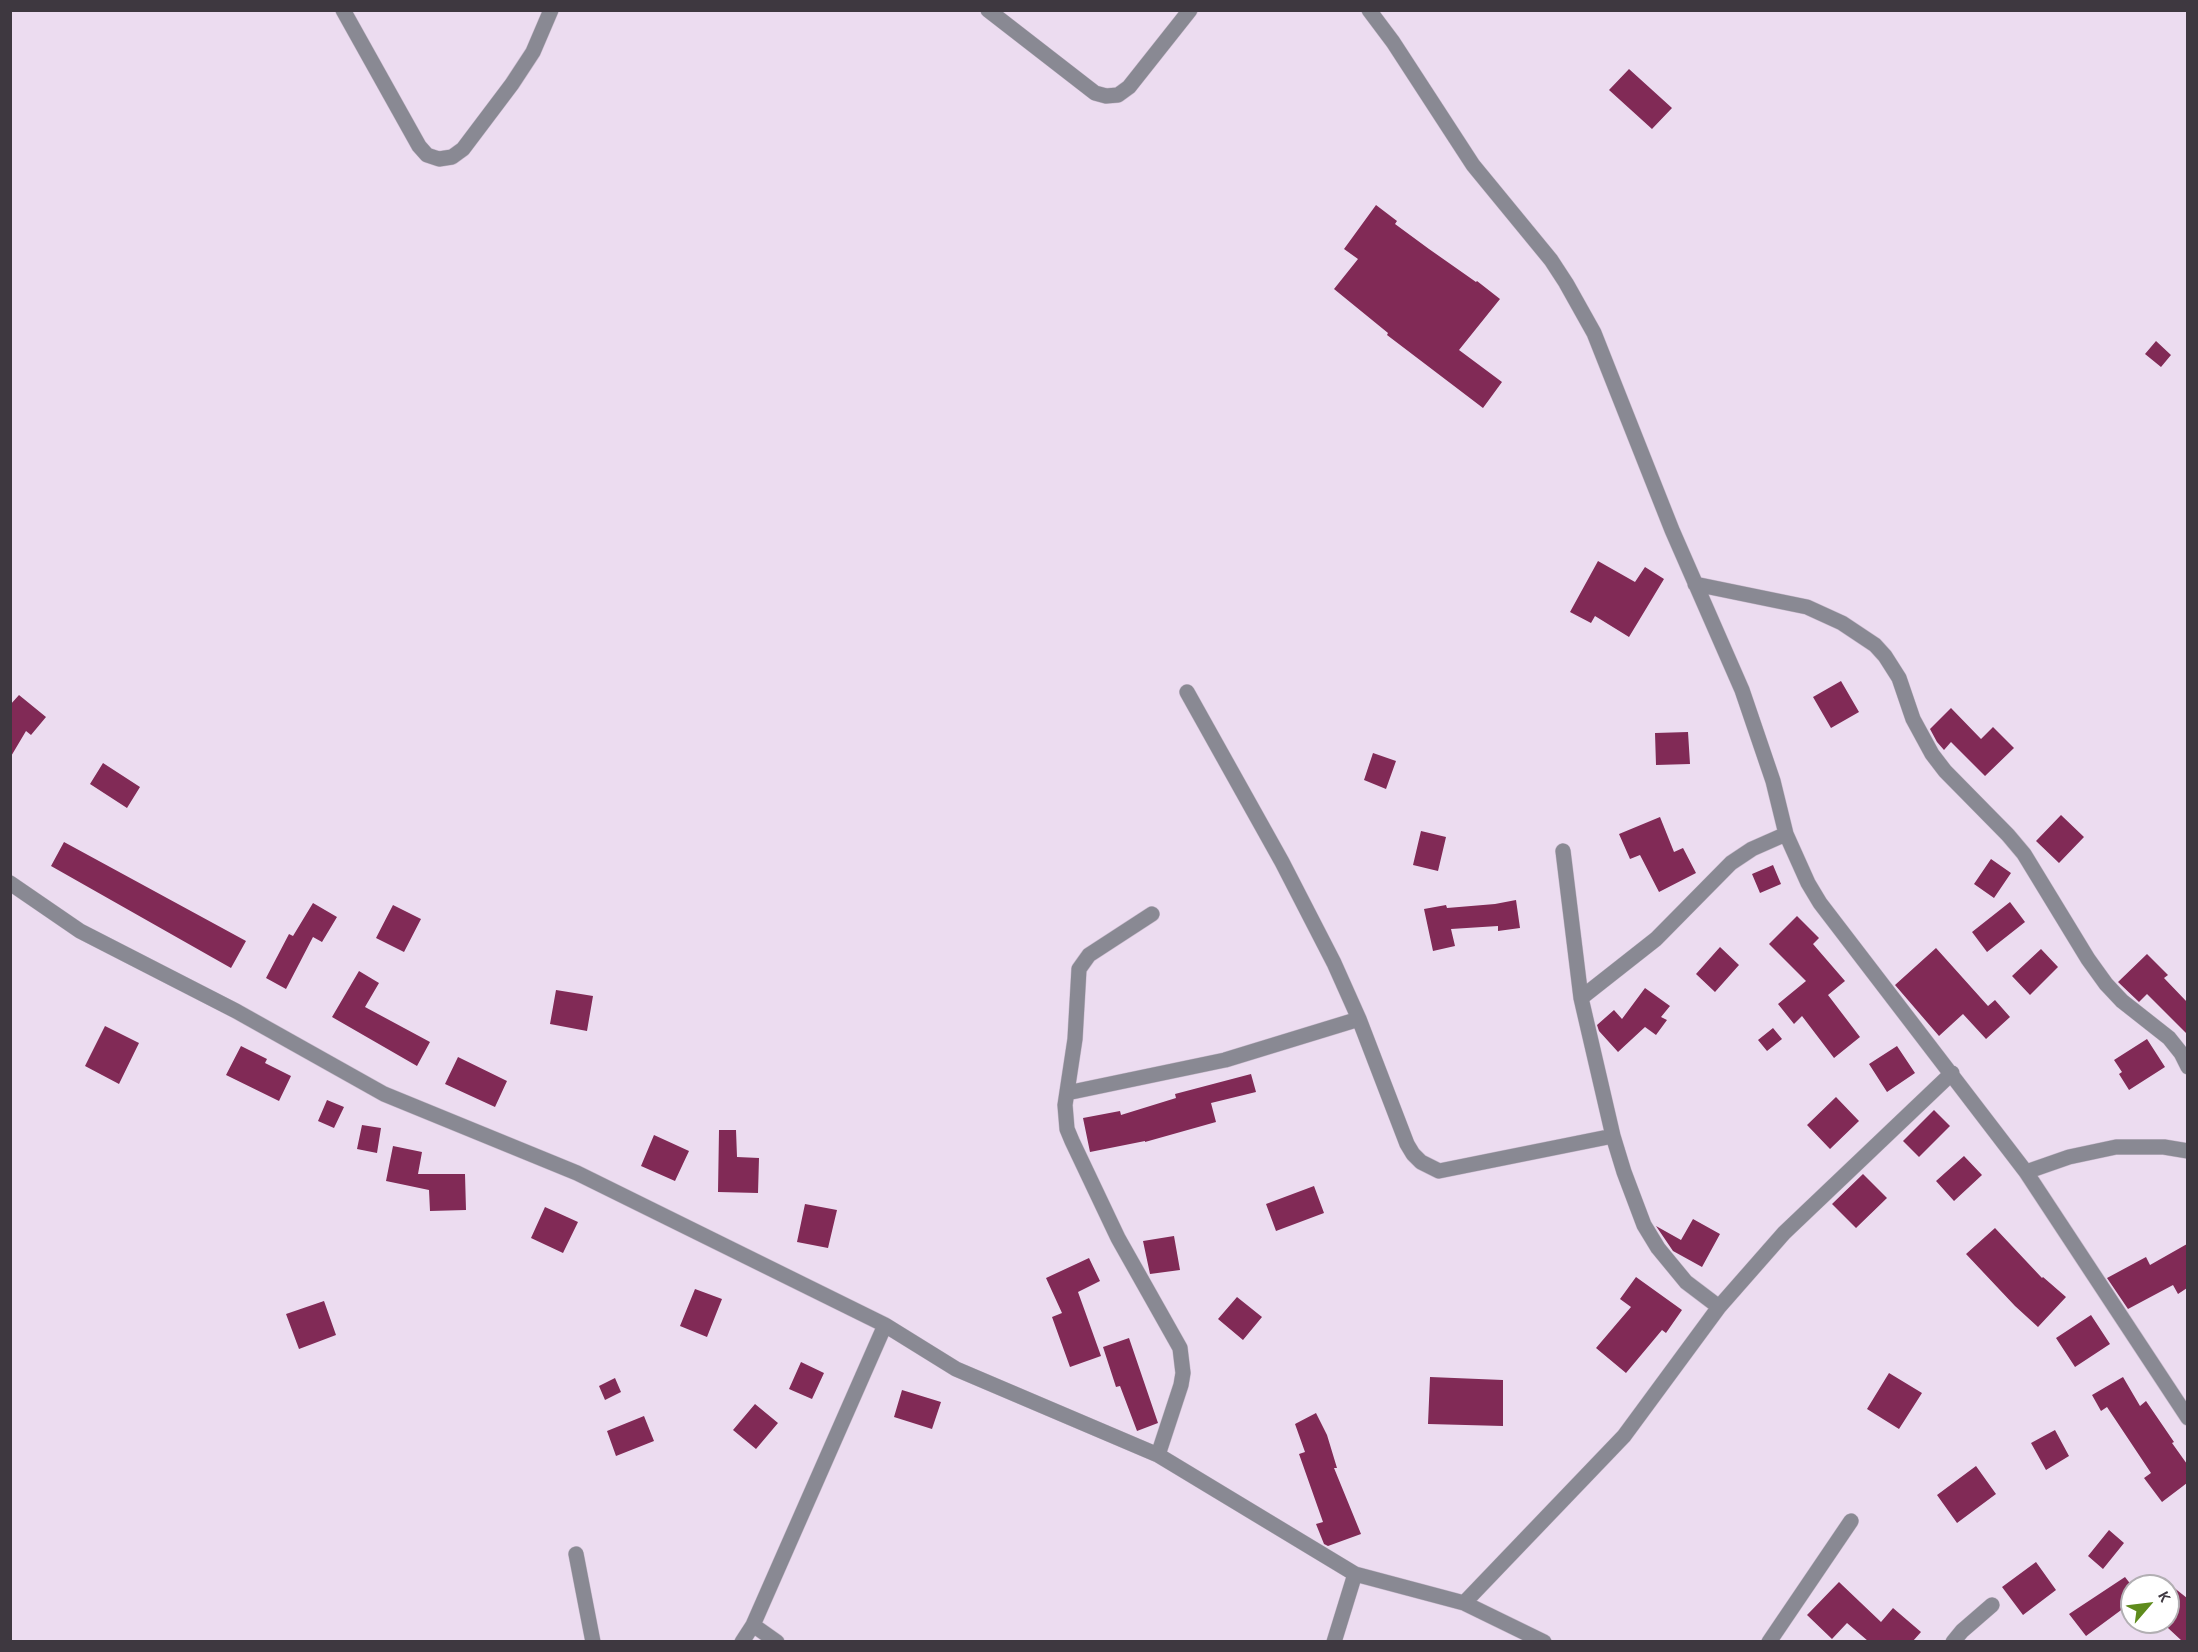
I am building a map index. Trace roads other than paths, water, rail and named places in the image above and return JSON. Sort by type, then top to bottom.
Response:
[{"type":"street","points":[[343,10],[419,146],[427,155],[440,159],[453,157],[463,149],[505,93],[533,52],[551,10]]},
{"type":"street","points":[[988,10],[1095,93],[1106,96],[1119,94],[1129,87],[1190,10]]},
{"type":"street","points":[[1369,10],[1393,42],[1473,165],[1551,260],[1594,333],[1672,530],[1742,690],[1758,733],[1795,859],[1820,903],[2026,1172],[2187,1418]]},
{"type":"street","points":[[1695,584],[1807,607],[1842,623],[1875,645],[1899,678],[1913,719],[1932,754],[1945,771],[2024,854],[2088,959],[2106,984],[2122,1002],[2169,1038],[2181,1053],[2187,1067]]},
{"type":"street","points":[[1187,692],[1306,907],[1359,1019],[1407,1144],[1413,1154],[1430,1168],[1439,1171],[1613,1136]]},
{"type":"street","points":[[1581,999],[1656,939],[1731,864],[1752,849],[1786,834]]},
{"type":"street","points":[[1563,851],[1581,999],[1613,1136],[1634,1200],[1644,1225],[1658,1248],[1686,1282],[1719,1307]]},
{"type":"street","points":[[10,883],[80,931],[236,1011],[384,1094],[578,1173],[885,1325],[957,1369],[1158,1455],[1355,1574],[1464,1603],[1544,1641]]},
{"type":"street","points":[[1152,915],[1089,955],[1079,969],[1075,1039],[1065,1117],[1072,1141],[1119,1238],[1180,1348],[1183,1373],[1181,1386],[1158,1455]]},
{"type":"street","points":[[1067,1093],[1225,1060],[1359,1019]]},
{"type":"street","points":[[1464,1603],[1624,1436],[1719,1307],[1784,1233],[1952,1073]]},
{"type":"street","points":[[2026,1172],[2069,1157],[2116,1147],[2164,1147],[2187,1151]]},
{"type":"street","points":[[742,1641],[753,1625],[885,1325]]},
{"type":"street","points":[[1769,1641],[1851,1521]]},
{"type":"street","points":[[576,1554],[593,1641]]},
{"type":"street","points":[[1334,1641],[1355,1574]]},
{"type":"street","points":[[1953,1641],[1992,1605]]},
{"type":"street","points":[[753,1625],[777,1641]]}]
